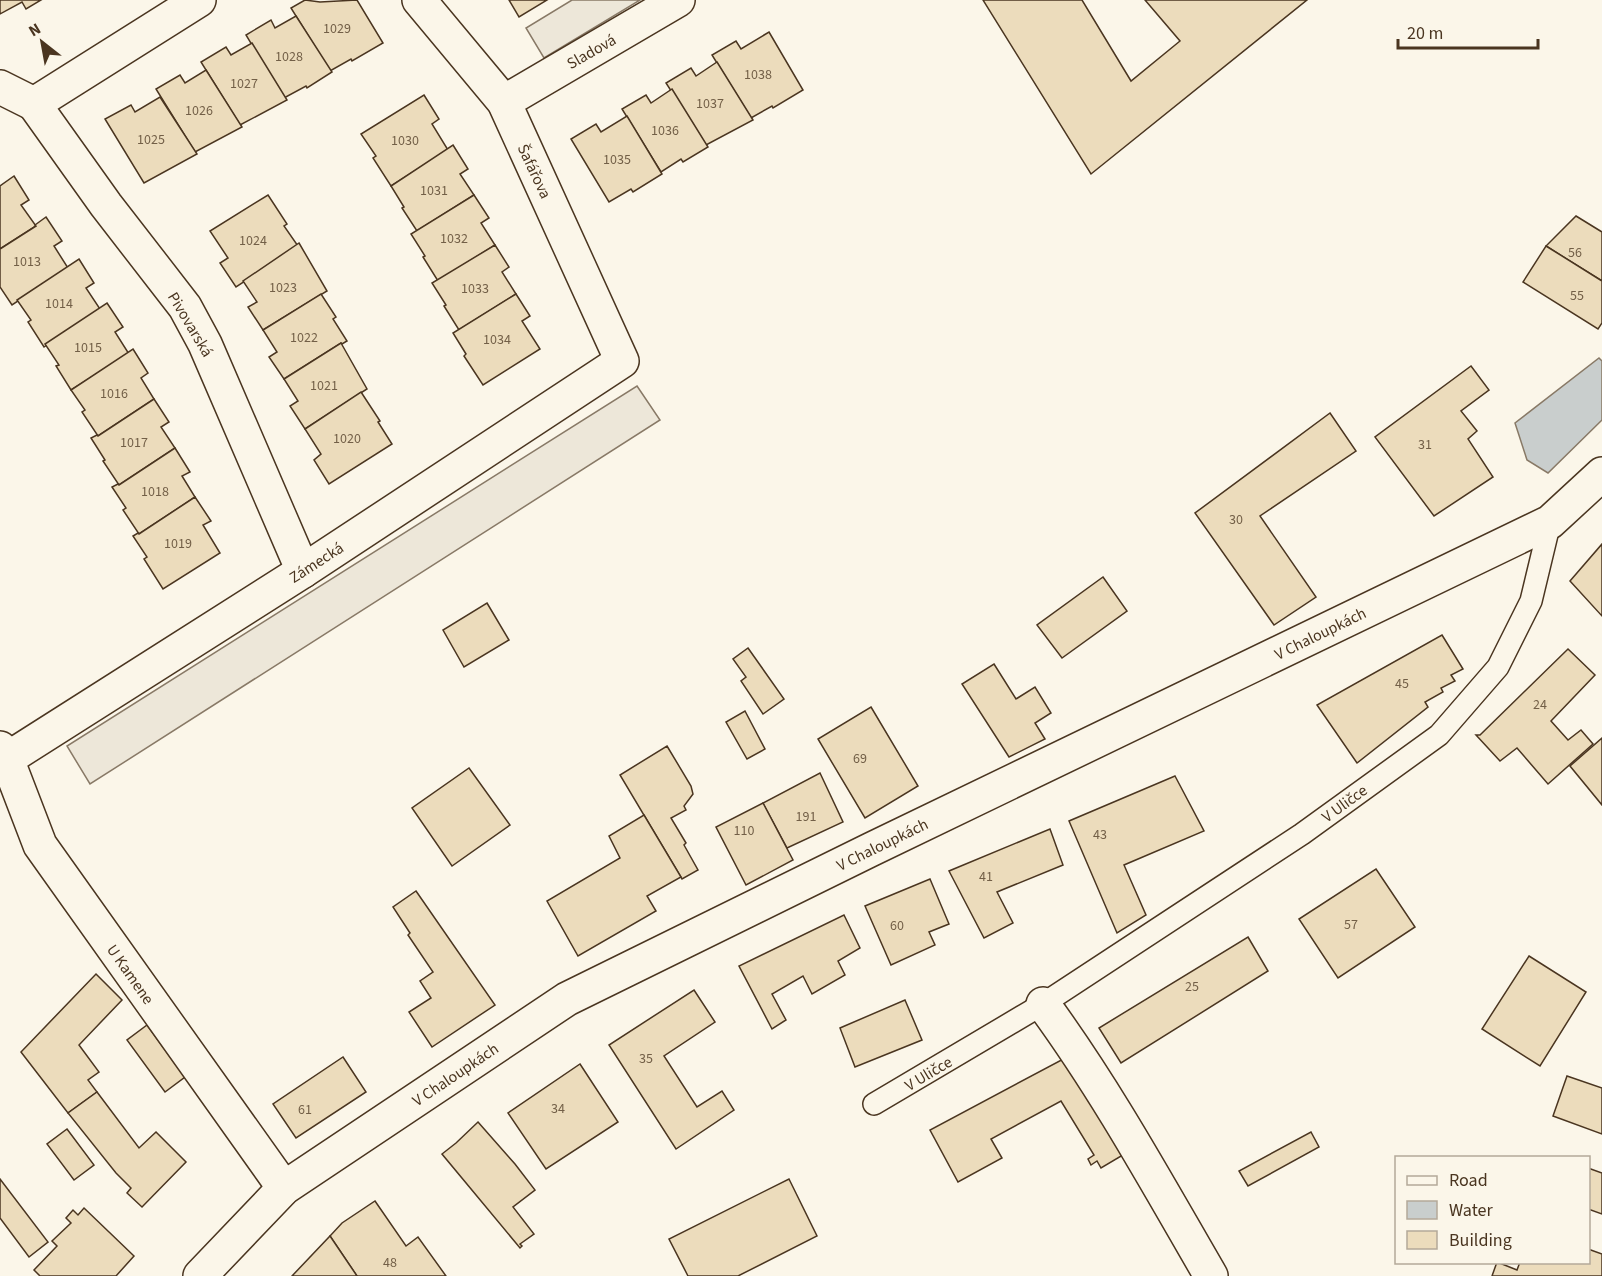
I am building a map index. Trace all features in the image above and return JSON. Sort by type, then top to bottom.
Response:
[{"type":"street","points":[[34,104],[199,0]]},
{"type":"street","name":"Šafářova","points":[[419,0],[504,102],[622,361]]},
{"type":"street","name":"Sladová","points":[[504,102],[678,0]]},
{"type":"street","name":"Pivovarská","points":[[0,87],[34,104],[106,206],[185,308],[206,344],[303,571]]},
{"type":"street","name":"Zámecká","points":[[3,753],[303,571],[622,361]]},
{"type":"street","name":"V Chaloupkách","points":[[200,1276],[284,1188],[567,999],[1550,522],[1602,474]]},
{"type":"street","name":"U Kamene","points":[[3,753],[40,845],[284,1188]]},
{"type":"street","points":[[1043,1004],[1078,1052],[1123,1123],[1210,1276]]},
{"type":"lane","name":"V Uličce","points":[[874,1104],[1043,1004],[1302,834],[1439,735],[1498,667],[1531,601],[1550,522]]},
{"type":"shaded area","points":[[572,0],[640,0],[544,58],[526,28]]},
{"type":"shaded area","points":[[637,386],[660,420],[90,784],[67,746]]},
{"type":"water","points":[[1599,358],[1602,361],[1602,420],[1548,473],[1527,460],[1515,423]]},
{"type":"building","points":[[0,0],[41,0],[26,9],[22,2],[0,14]]},
{"type":"building","points":[[305,0],[320,2],[357,0],[383,43],[330,71],[291,8]]},
{"type":"building","points":[[509,0],[547,0],[519,17]]},
{"type":"building","points":[[983,0],[1082,0],[1131,81],[1180,41],[1145,0],[1307,0],[1091,174]]},
{"type":"building","points":[[296,16],[332,72],[307,88],[306,86],[284,98],[246,35],[271,20],[275,28]]},
{"type":"building","points":[[769,32],[803,90],[751,118],[712,55],[736,41],[741,49]]},
{"type":"building","points":[[252,43],[287,100],[240,125],[201,62],[226,47],[231,55]]},
{"type":"building","points":[[717,62],[753,120],[706,145],[666,83],[691,68],[696,76]]},
{"type":"building","points":[[206,70],[242,127],[195,152],[156,89],[180,75],[185,83]]},
{"type":"building","points":[[672,89],[708,147],[683,162],[681,159],[661,172],[622,109],[646,95],[651,103]]},
{"type":"building","points":[[424,95],[439,119],[432,124],[448,150],[391,186],[373,158],[376,156],[361,134]]},
{"type":"building","points":[[160,97],[197,154],[144,183],[105,119],[131,105],[135,112]]},
{"type":"building","points":[[627,116],[662,174],[633,192],[631,189],[609,202],[571,139],[596,124],[601,132]]},
{"type":"building","points":[[453,145],[468,169],[460,174],[474,195],[417,231],[391,186]]},
{"type":"building","points":[[14,176],[29,200],[21,205],[36,226],[0,249],[0,186]]},
{"type":"building","points":[[268,195],[287,224],[284,226],[298,246],[236,287],[220,263],[228,258],[210,231]]},
{"type":"building","points":[[474,195],[489,218],[481,223],[495,245],[438,281],[411,234]]},
{"type":"building","points":[[1576,216],[1602,232],[1602,281],[1546,246]]},
{"type":"building","points":[[46,217],[62,241],[54,246],[68,268],[12,305],[0,287],[0,249]]},
{"type":"building","points":[[299,243],[327,291],[263,330],[248,307],[257,302],[243,281]]},
{"type":"building","points":[[495,245],[509,267],[502,272],[516,294],[459,330],[432,283]]},
{"type":"building","points":[[1546,246],[1602,281],[1602,323],[1598,329],[1523,282]]},
{"type":"building","points":[[79,259],[94,283],[86,288],[100,309],[44,347],[28,322],[31,320],[17,300]]},
{"type":"building","points":[[321,294],[336,317],[333,319],[347,341],[284,379],[269,357],[277,352],[263,330]]},
{"type":"building","points":[[516,294],[530,316],[522,321],[540,349],[483,385],[464,356],[466,354],[453,333]]},
{"type":"building","points":[[107,303],[123,327],[115,332],[129,354],[71,390],[56,366],[59,365],[45,344]]},
{"type":"building","points":[[341,343],[367,389],[305,429],[290,406],[298,401],[284,379]]},
{"type":"building","points":[[133,349],[148,373],[141,378],[154,399],[98,436],[82,412],[85,410],[71,390]]},
{"type":"building","points":[[1471,366],[1489,390],[1461,411],[1477,431],[1468,439],[1493,477],[1434,516],[1375,437]]},
{"type":"building","points":[[361,392],[392,444],[329,484],[314,460],[321,454],[305,429]]},
{"type":"building","points":[[154,399],[169,422],[161,427],[175,448],[119,485],[91,438],[98,436]]},
{"type":"building","points":[[1330,413],[1356,451],[1260,516],[1316,597],[1274,625],[1195,513]]},
{"type":"building","points":[[175,448],[190,472],[182,476],[195,497],[139,534],[123,510],[126,508],[112,487],[119,485]]},
{"type":"building","points":[[195,497],[211,521],[203,525],[220,553],[163,589],[144,559],[147,557],[133,536]]},
{"type":"building","points":[[1602,544],[1602,616],[1570,581]]},
{"type":"building","points":[[1103,577],[1127,611],[1062,658],[1037,625]]},
{"type":"building","points":[[487,603],[509,640],[464,667],[443,630]]},
{"type":"building","points":[[1442,635],[1463,669],[1451,675],[1455,681],[1441,688],[1443,692],[1425,702],[1428,707],[1357,763],[1317,705]]},
{"type":"building","points":[[748,648],[784,699],[763,714],[741,681],[746,677],[733,659]]},
{"type":"building","points":[[1568,649],[1595,675],[1551,721],[1568,740],[1581,730],[1593,744],[1548,784],[1517,748],[1500,761],[1476,735],[1480,735]]},
{"type":"building","points":[[994,664],[1016,699],[1035,687],[1051,713],[1035,723],[1045,739],[1009,757],[962,684]]},
{"type":"building","points":[[871,707],[918,786],[865,818],[818,739]]},
{"type":"building","points":[[745,711],[765,749],[747,759],[726,722]]},
{"type":"building","points":[[1602,738],[1602,805],[1570,766]]},
{"type":"building","points":[[667,746],[691,786],[693,794],[684,806],[686,810],[671,818],[698,870],[682,879],[620,775]]},
{"type":"building","points":[[469,768],[510,825],[452,866],[412,808]]},
{"type":"building","points":[[820,773],[843,822],[787,848],[763,803]]},
{"type":"building","points":[[1175,776],[1204,831],[1124,865],[1146,915],[1117,933],[1069,821]]},
{"type":"building","points":[[763,803],[793,860],[746,885],[716,827]]},
{"type":"building","points":[[644,815],[681,877],[647,896],[656,911],[578,956],[547,901],[620,858],[609,836]]},
{"type":"building","points":[[1050,829],[1063,865],[997,892],[1013,923],[984,938],[949,871]]},
{"type":"building","points":[[1376,869],[1415,927],[1338,978],[1299,919]]},
{"type":"building","points":[[930,879],[949,924],[929,932],[935,945],[891,965],[865,906]]},
{"type":"building","points":[[416,891],[495,1005],[432,1047],[409,1012],[431,998],[420,981],[433,972],[408,935],[410,933],[393,907]]},
{"type":"building","points":[[844,915],[860,948],[838,961],[845,975],[812,994],[803,976],[772,994],[786,1020],[772,1029],[739,966]]},
{"type":"building","points":[[1248,937],[1268,971],[1121,1063],[1099,1028]]},
{"type":"building","points":[[1529,956],[1586,992],[1540,1066],[1482,1029]]},
{"type":"building","points":[[96,974],[122,1000],[79,1045],[99,1072],[88,1080],[97,1092],[68,1113],[21,1052]]},
{"type":"building","points":[[694,990],[715,1022],[664,1056],[697,1107],[722,1091],[734,1110],[676,1149],[609,1045]]},
{"type":"building","points":[[905,1000],[922,1040],[855,1067],[840,1028]]},
{"type":"building","points":[[147,1025],[185,1077],[165,1092],[127,1040]]},
{"type":"building","points":[[1069,1056],[1128,1152],[1101,1168],[1097,1161],[1091,1165],[1088,1159],[1094,1155],[1061,1101],[991,1139],[1002,1158],[958,1182],[930,1130]]},
{"type":"building","points":[[343,1057],[366,1092],[296,1138],[273,1104]]},
{"type":"building","points":[[580,1064],[618,1122],[546,1169],[508,1113]]},
{"type":"building","points":[[1567,1076],[1602,1088],[1602,1134],[1553,1116]]},
{"type":"building","points":[[97,1092],[139,1148],[156,1132],[186,1162],[142,1207],[127,1193],[131,1188],[116,1173],[68,1113]]},
{"type":"building","points":[[478,1122],[535,1190],[513,1207],[534,1234],[520,1244],[522,1246],[520,1248],[442,1154]]},
{"type":"building","points":[[67,1129],[94,1165],[74,1180],[47,1144]]},
{"type":"building","points":[[1311,1132],[1319,1147],[1248,1186],[1239,1171]]},
{"type":"building","points":[[1590,1169],[1602,1173],[1602,1214],[1590,1210]]},
{"type":"building","points":[[0,1179],[48,1242],[29,1257],[0,1218]]},
{"type":"building","points":[[789,1179],[817,1236],[738,1276],[688,1276],[669,1239]]},
{"type":"building","points":[[375,1201],[406,1246],[418,1237],[446,1276],[357,1276],[330,1236],[342,1223]]},
{"type":"building","points":[[84,1208],[134,1256],[116,1276],[40,1276],[34,1270],[57,1246],[52,1241],[71,1223],[66,1218],[73,1210],[78,1215]]},
{"type":"building","points":[[330,1236],[357,1276],[292,1276]]},
{"type":"building","points":[[1590,1250],[1602,1254],[1602,1276],[1492,1276],[1496,1264],[1517,1270],[1519,1264],[1590,1264]]}]
